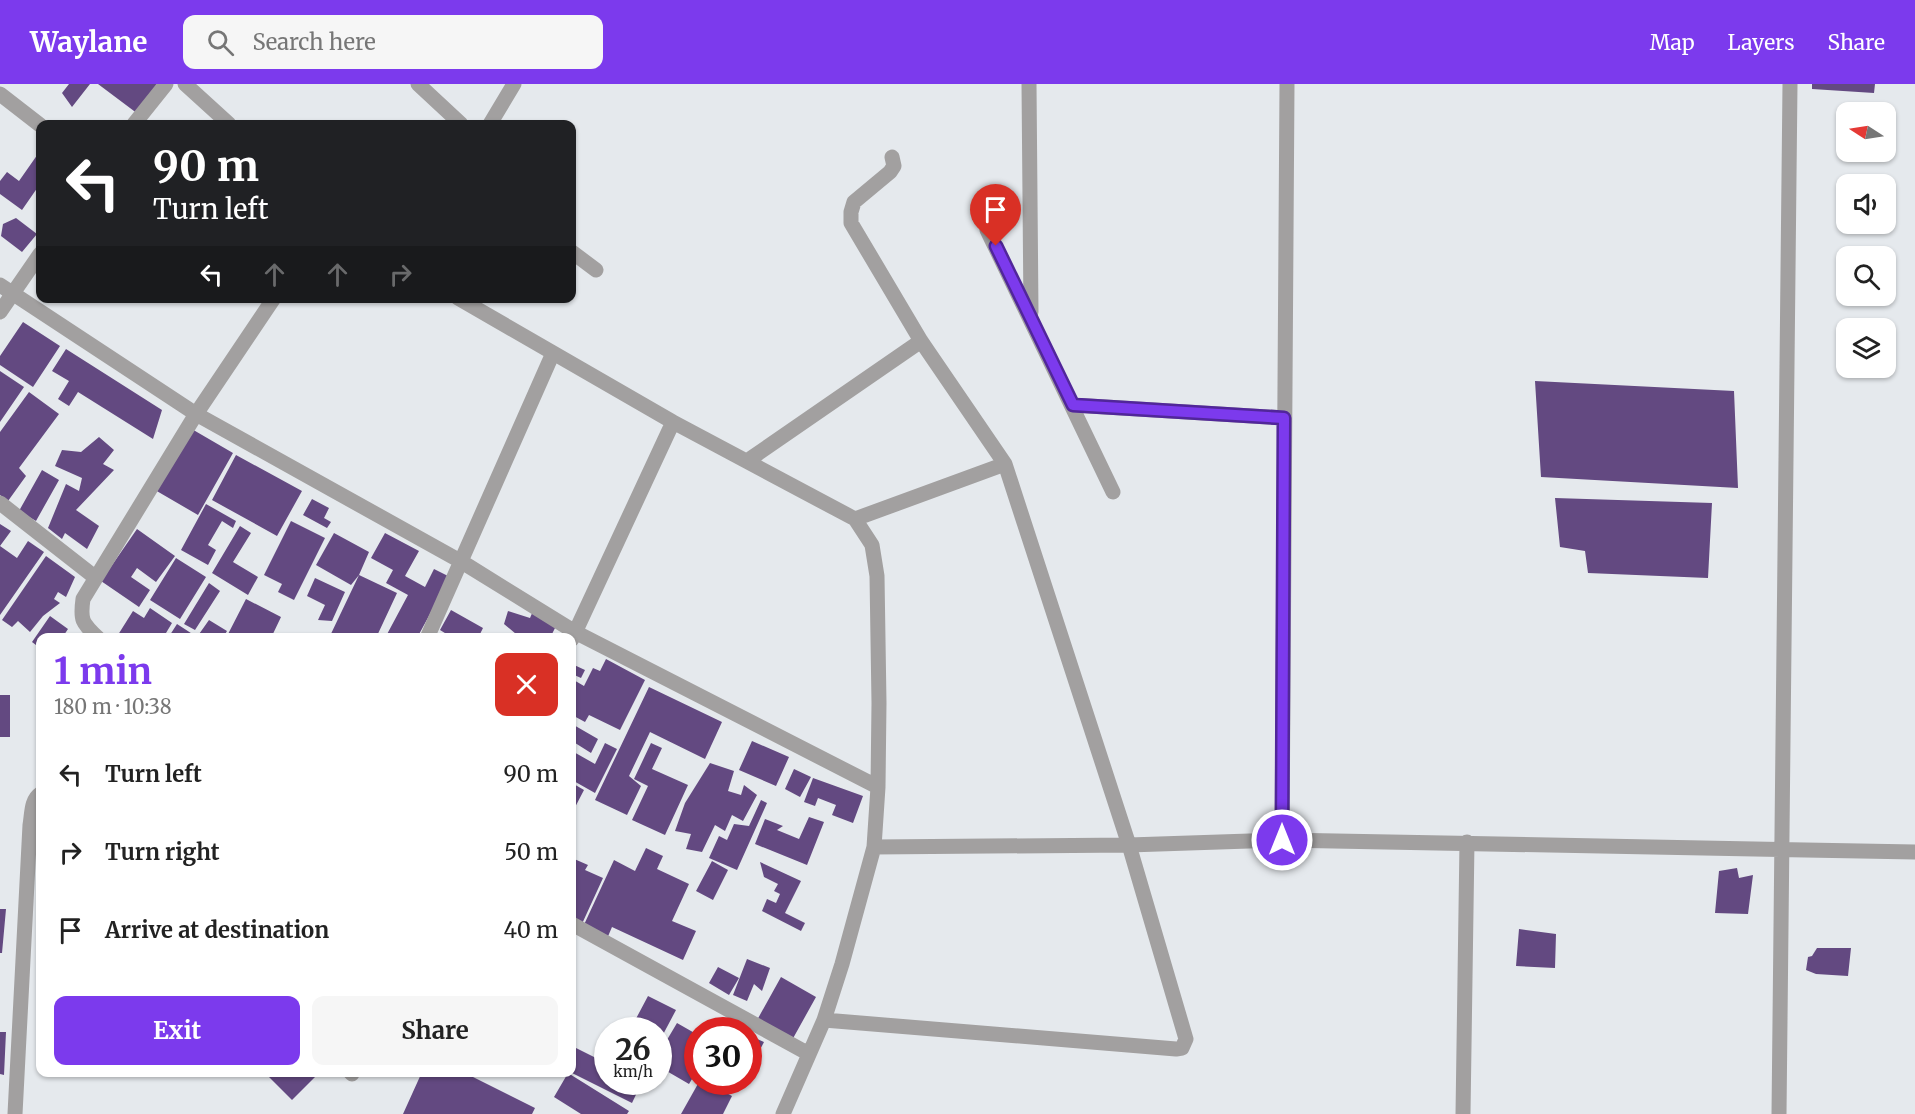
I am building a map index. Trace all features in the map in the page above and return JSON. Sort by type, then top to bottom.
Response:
[{"type":"street","points":[[137,120],[165,84]]},
{"type":"street","points":[[185,84],[225,120]]},
{"type":"street","points":[[418,84],[457,120]]},
{"type":"street","points":[[492,120],[514,84]]},
{"type":"street","points":[[1029,84],[1031,317]]},
{"type":"street","points":[[1282,840],[1287,84]]},
{"type":"street","points":[[1779,1114],[1790,84]]},
{"type":"street","points":[[0,94],[36,122]]},
{"type":"street","points":[[824,1020],[1164,1048],[1182,1048],[1186,1039],[1129,845],[1005,464],[921,340],[851,223],[854,202],[890,172],[894,166],[892,157]]},
{"type":"street","points":[[987,230],[1031,317],[1113,492]]},
{"type":"street","points":[[576,255],[596,270]]},
{"type":"street","points":[[0,312],[6,289],[36,258]]},
{"type":"street","points":[[6,289],[196,414],[462,562],[570,633]]},
{"type":"street","points":[[93,633],[80,616],[83,598],[196,414],[271,303]]},
{"type":"street","points":[[467,303],[673,422],[855,519],[872,544],[877,576],[879,703],[878,788],[874,847],[824,1020],[783,1114]]},
{"type":"street","points":[[747,461],[921,340]]},
{"type":"street","points":[[429,633],[553,353]]},
{"type":"street","points":[[1073,405],[1284,418]]},
{"type":"street","points":[[574,633],[673,422]]},
{"type":"street","points":[[855,519],[1005,464]]},
{"type":"street","points":[[0,503],[96,578]]},
{"type":"street","points":[[576,637],[878,788]]},
{"type":"street","points":[[15,1114],[30,825],[36,798]]},
{"type":"street","points":[[874,847],[1129,845],[1282,840],[1915,852]]},
{"type":"street","points":[[1463,1114],[1467,842]]},
{"type":"street","points":[[576,926],[809,1054]]},
{"type":"building","points":[[69,84],[90,84],[72,107],[62,93]]},
{"type":"building","points":[[98,84],[157,84],[138,114]]},
{"type":"building","points":[[1812,84],[1875,84],[1874,93],[1812,89]]},
{"type":"building","points":[[36,157],[36,190],[22,210],[0,194],[0,181],[7,172],[19,181]]},
{"type":"building","points":[[16,218],[36,235],[22,252],[1,236],[3,224]]},
{"type":"building","points":[[23,322],[60,346],[33,387],[0,365],[0,356]]},
{"type":"building","points":[[66,349],[162,410],[153,439],[78,392],[69,406],[58,399],[69,381],[52,371]]},
{"type":"building","points":[[0,371],[24,387],[0,422]]},
{"type":"building","points":[[1535,381],[1734,391],[1738,488],[1541,477]]},
{"type":"building","points":[[29,392],[59,414],[19,468],[26,476],[8,501],[0,495],[0,432]]},
{"type":"building","points":[[190,428],[233,453],[198,515],[155,490]]},
{"type":"building","points":[[99,437],[114,450],[103,464],[114,470],[76,510],[99,526],[87,549],[65,533],[62,539],[48,528],[66,484],[79,491],[82,478],[55,466],[62,450],[81,452]]},
{"type":"building","points":[[236,455],[302,491],[277,536],[212,500]]},
{"type":"building","points":[[42,470],[59,480],[36,521],[19,511]]},
{"type":"building","points":[[1555,498],[1712,503],[1708,578],[1588,573],[1585,551],[1560,547]]},
{"type":"building","points":[[312,499],[329,508],[324,518],[331,522],[327,528],[303,515]]},
{"type":"building","points":[[206,504],[236,521],[233,528],[222,521],[208,545],[216,550],[208,565],[181,550]]},
{"type":"building","points":[[291,521],[325,538],[294,600],[278,592],[282,584],[264,575]]},
{"type":"building","points":[[0,524],[11,531],[0,546]]},
{"type":"building","points":[[240,526],[251,533],[233,562],[258,577],[248,595],[212,573]]},
{"type":"building","points":[[137,529],[175,556],[156,582],[137,568],[131,577],[150,590],[139,607],[101,581]]},
{"type":"building","points":[[334,533],[369,552],[359,575],[351,585],[316,565]]},
{"type":"building","points":[[385,533],[419,551],[405,576],[425,587],[434,569],[450,577],[420,633],[388,633],[408,595],[386,583],[393,570],[371,558]]},
{"type":"building","points":[[28,541],[44,552],[0,615],[0,546],[17,558]]},
{"type":"building","points":[[46,556],[75,577],[66,597],[58,592],[54,599],[60,603],[43,616],[30,632],[18,621],[12,627],[2,620]]},
{"type":"building","points":[[176,558],[206,577],[180,619],[150,600]]},
{"type":"building","points":[[359,575],[397,593],[378,633],[331,633]]},
{"type":"building","points":[[315,578],[345,592],[332,621],[318,620],[325,605],[307,596]]},
{"type":"building","points":[[209,583],[220,591],[195,630],[184,624]]},
{"type":"building","points":[[246,599],[281,617],[273,633],[229,633]]},
{"type":"building","points":[[150,608],[172,623],[166,633],[119,633],[133,611],[144,618]]},
{"type":"building","points":[[451,610],[483,628],[480,633],[445,633],[440,630]]},
{"type":"building","points":[[508,611],[530,618],[533,611],[557,624],[552,633],[515,633],[504,624]]},
{"type":"building","points":[[50,616],[68,629],[65,633],[38,633]]},
{"type":"building","points":[[209,620],[227,631],[226,633],[200,633]]},
{"type":"building","points":[[177,624],[191,633],[171,633]]},
{"type":"building","points":[[606,659],[645,680],[620,730],[589,715],[585,722],[576,717],[576,681],[584,686],[593,668],[600,671]]},
{"type":"building","points":[[576,666],[585,670],[581,678],[576,676]]},
{"type":"building","points":[[649,687],[722,722],[705,759],[650,732],[629,776],[641,786],[627,815],[595,800]]},
{"type":"building","points":[[0,695],[10,695],[10,737],[0,737]]},
{"type":"building","points":[[576,726],[598,739],[591,753],[576,744]]},
{"type":"building","points":[[752,741],[789,757],[776,786],[739,770]]},
{"type":"building","points":[[605,743],[617,749],[595,793],[576,782],[576,753],[595,764]]},
{"type":"building","points":[[651,743],[662,748],[652,769],[688,785],[665,835],[632,820],[648,786],[634,779]]},
{"type":"building","points":[[710,763],[734,771],[728,791],[741,795],[744,785],[757,795],[743,821],[732,815],[725,831],[715,825],[702,852],[686,849],[691,834],[675,831],[685,803]]},
{"type":"building","points":[[794,769],[811,777],[800,797],[785,789]]},
{"type":"building","points":[[813,778],[863,796],[853,823],[832,815],[836,805],[818,798],[815,806],[804,802]]},
{"type":"building","points":[[576,785],[584,790],[576,805]]},
{"type":"building","points":[[761,800],[767,803],[737,870],[709,858],[719,836],[727,840],[734,824],[749,826]]},
{"type":"building","points":[[809,817],[824,822],[807,865],[755,844],[765,819],[783,826],[777,830],[799,839]]},
{"type":"building","points":[[646,848],[663,856],[657,869],[689,884],[672,921],[696,931],[683,960],[612,927],[606,941],[582,929],[614,860],[635,871]]},
{"type":"building","points":[[576,860],[588,865],[585,870],[603,878],[581,926],[576,924]]},
{"type":"building","points":[[712,861],[728,870],[713,900],[696,891]]},
{"type":"building","points":[[760,862],[801,881],[785,913],[805,923],[801,931],[762,911],[767,899],[776,903],[780,894],[774,891],[778,884],[764,877]]},
{"type":"building","points":[[1737,868],[1739,878],[1753,875],[1748,914],[1715,913],[1719,871]]},
{"type":"building","points":[[0,909],[6,909],[2,953],[0,953]]},
{"type":"building","points":[[1519,929],[1556,934],[1555,968],[1516,966]]},
{"type":"building","points":[[1817,948],[1851,948],[1848,976],[1816,974],[1806,970],[1808,957],[1812,956]]},
{"type":"building","points":[[747,959],[770,968],[762,991],[754,984],[747,1001],[733,995]]},
{"type":"building","points":[[718,967],[739,978],[729,995],[709,983]]},
{"type":"building","points":[[781,977],[816,997],[791,1042],[762,1025],[762,1017],[759,1017]]},
{"type":"building","points":[[648,996],[676,1010],[672,1018],[637,1017]]},
{"type":"building","points":[[677,1023],[684,1027],[684,1081],[672,1074],[672,1031]]},
{"type":"building","points":[[0,1032],[6,1032],[4,1075],[0,1074]]},
{"type":"building","points":[[576,1048],[594,1057],[594,1084],[576,1075]]},
{"type":"building","points":[[269,1077],[315,1077],[292,1100]]},
{"type":"building","points":[[420,1077],[473,1077],[535,1108],[532,1114],[403,1114]]},
{"type":"building","points":[[566,1077],[574,1077],[594,1089],[594,1095],[603,1095],[629,1111],[627,1114],[581,1114],[554,1097]]},
{"type":"building","points":[[616,1095],[636,1095],[632,1103]]},
{"type":"building","points":[[692,1095],[732,1096],[723,1114],[681,1114]]},
{"type":"route","points":[[996,246],[1073,405],[1284,418],[1282,840]]}]
